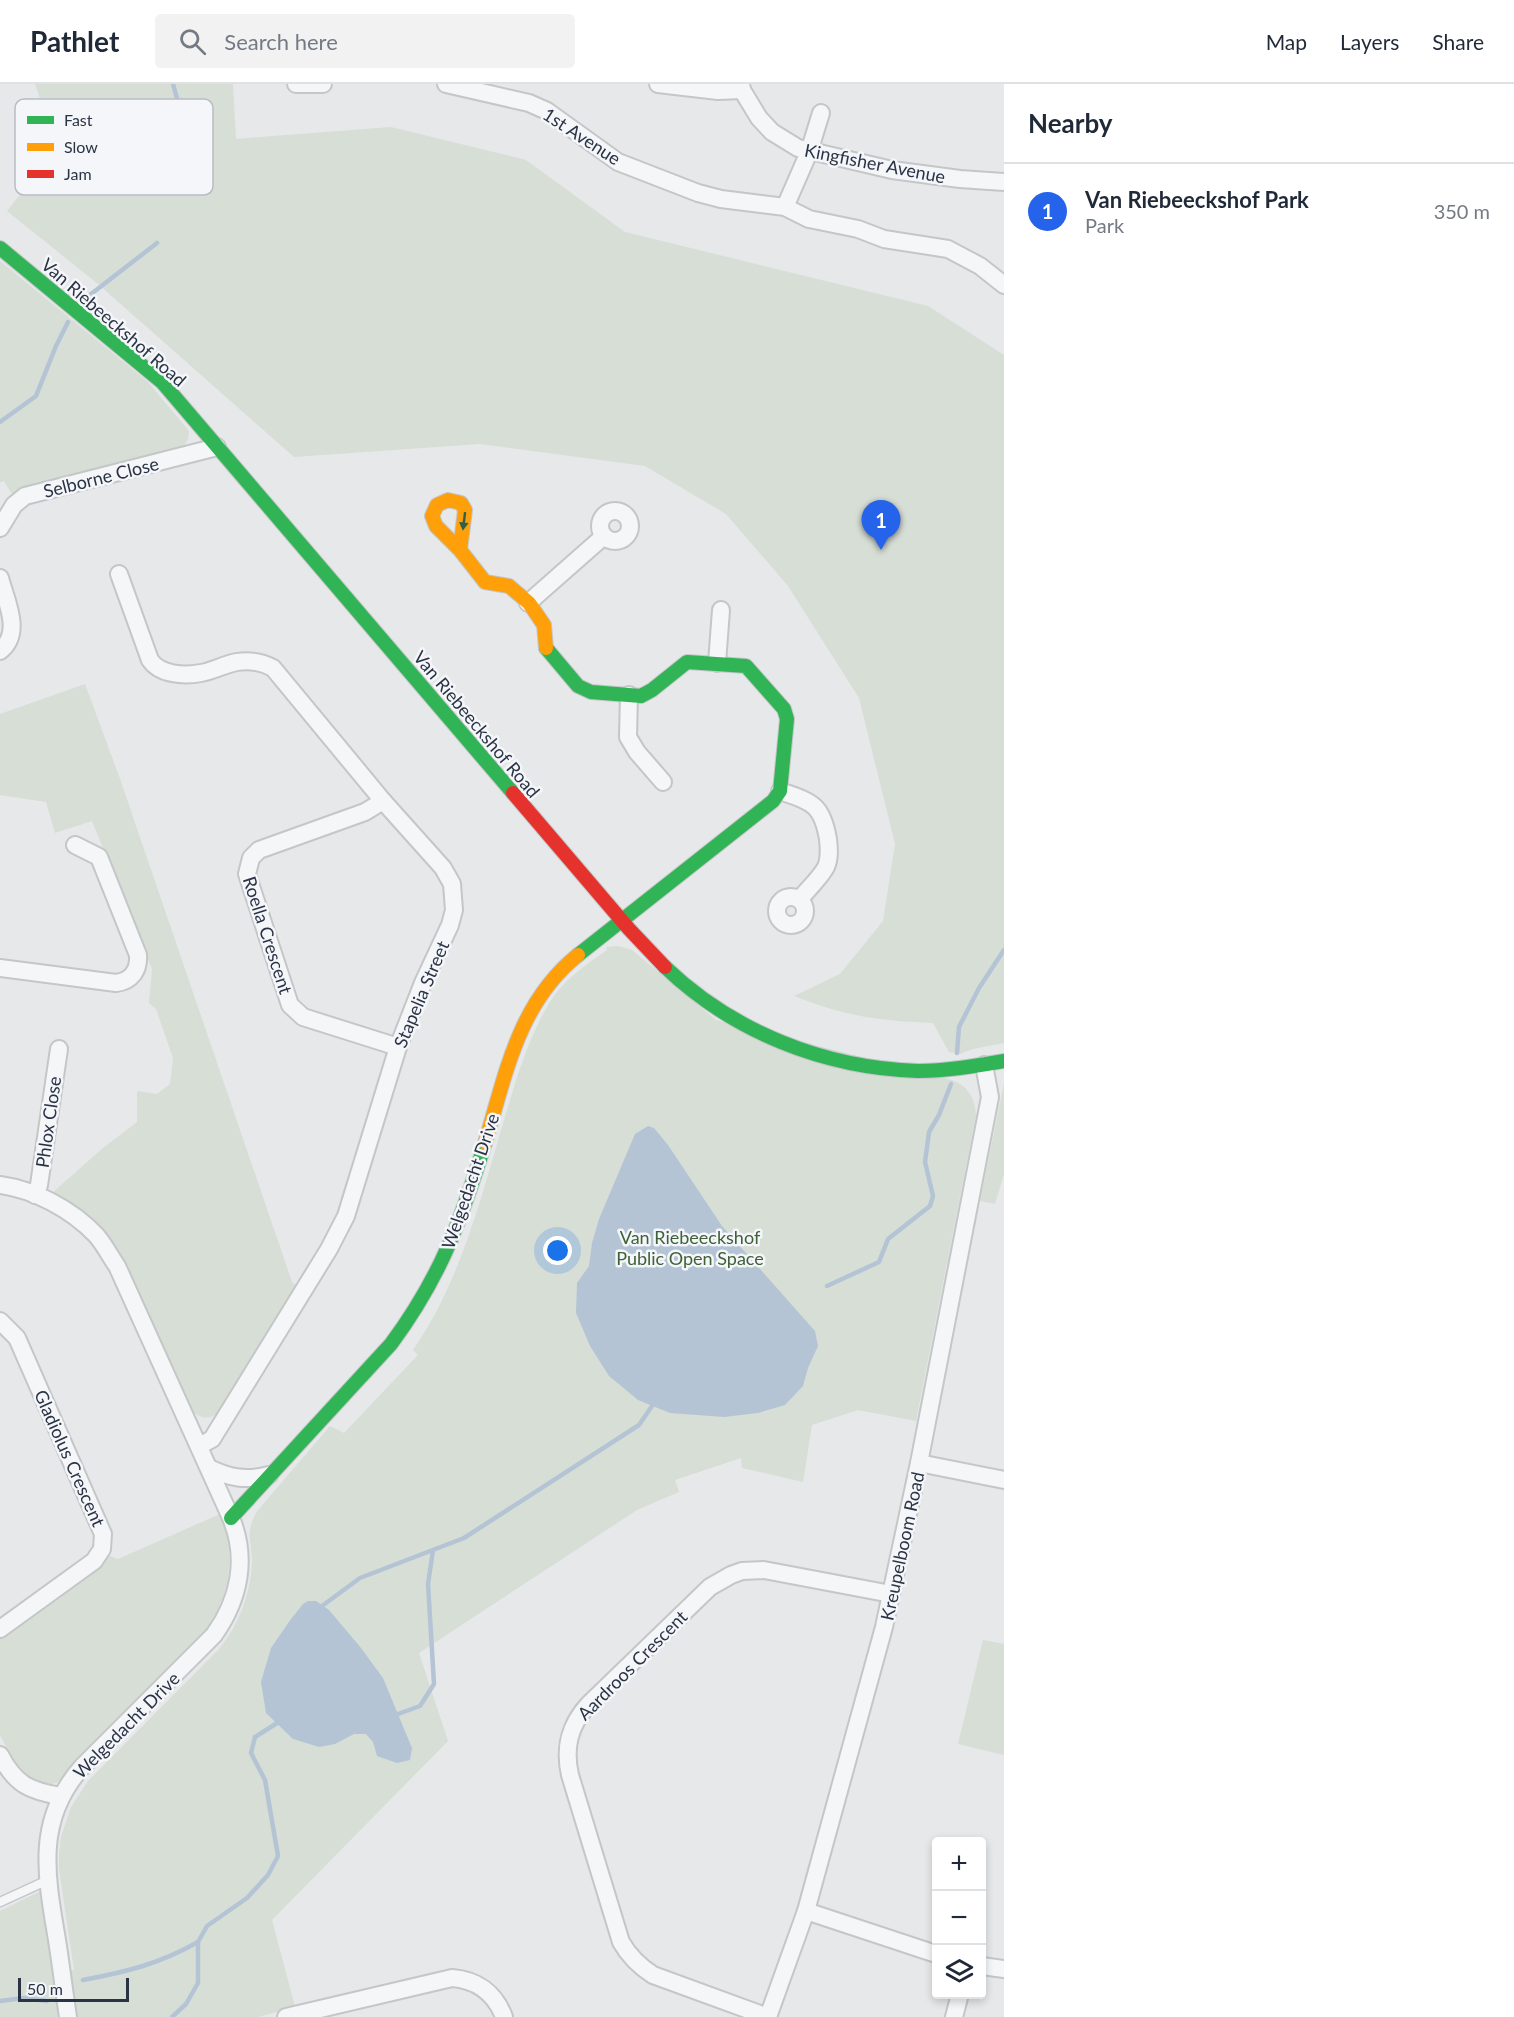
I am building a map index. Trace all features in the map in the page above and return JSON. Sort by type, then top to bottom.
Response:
[{"type":"street","points":[[296,84],[323,84]]},
{"type":"street","name":"1st Avenue","points":[[446,84],[529,103],[547,111],[618,162],[678,185],[722,199],[785,207],[809,219],[858,229],[884,239],[948,249],[980,266],[1004,285]]},
{"type":"street","points":[[658,84],[718,91],[741,87]]},
{"type":"street","name":"Kingfisher Avenue","points":[[741,87],[759,118],[772,132],[788,144],[809,152],[892,170],[960,180],[1004,182]]},
{"type":"street","points":[[785,207],[809,152],[821,112]]},
{"type":"street","name":"Van Riebeeckshof Road","points":[[0,248],[162,382],[622,921],[665,968],[700,998],[741,1024],[789,1046],[845,1063],[891,1069],[933,1070],[1004,1061]]},
{"type":"street","name":"Selborne Close","points":[[0,528],[14,505],[28,495],[217,447]]},
{"type":"street","points":[[528,603],[604,536]]},
{"type":"street","points":[[460,550],[485,582],[510,586],[528,603],[543,620],[545,627],[543,642],[546,648],[578,686],[591,692],[641,696],[687,662],[746,666],[784,709],[787,718],[780,791],[800,798],[817,808],[825,822],[829,848],[826,867],[800,899]]},
{"type":"street","name":"Stapelia Street","points":[[119,574],[150,660],[156,668],[164,673],[200,673],[237,662],[263,663],[273,668],[383,801],[443,868],[452,884],[455,901],[450,925],[423,983],[398,1047],[346,1216],[329,1249],[212,1439],[199,1446]]},
{"type":"street","points":[[0,578],[12,630],[10,641],[0,651]]},
{"type":"street","points":[[717,663],[721,610]]},
{"type":"street","points":[[629,695],[628,737],[637,752],[663,782]]},
{"type":"street","name":"Welgedacht Drive","points":[[231,1518],[391,1344],[427,1292],[457,1226],[516,1043],[532,1007],[549,982],[564,966],[747,823],[780,791]]},
{"type":"street","name":"Roella Crescent","points":[[383,801],[365,812],[259,850],[251,858],[247,874],[293,1009],[303,1017],[398,1047]]},
{"type":"street","points":[[0,968],[116,983],[126,981],[135,973],[138,968],[138,955],[99,857],[75,845]]},
{"type":"street","name":"Phlox Close","points":[[35,1195],[39,1185],[59,1049]]},
{"type":"street","name":"Kreupelboom Road","points":[[768,2017],[806,1911],[885,1627],[990,1097],[984,1065]]},
{"type":"street","name":"Welgedacht Drive","points":[[0,1185],[35,1195],[58,1206],[82,1222],[97,1236],[117,1266],[209,1468],[231,1518],[238,1541],[240,1569],[235,1597],[222,1623],[198,1652],[82,1767],[61,1796],[49,1829],[46,1857],[48,1880],[68,2017]]},
{"type":"street","name":"Gladiolus Crescent","points":[[0,1322],[17,1338],[102,1526],[103,1534],[102,1549],[94,1561],[0,1629]]},
{"type":"street","points":[[919,1463],[1004,1480]]},
{"type":"street","points":[[209,1468],[232,1478],[248,1479],[269,1475]]},
{"type":"street","name":"Aardroos Crescent","points":[[768,2017],[653,1975],[638,1965],[626,1950],[621,1942],[570,1775],[567,1754],[570,1733],[574,1723],[588,1705],[710,1587],[731,1575],[764,1570],[891,1594]]},
{"type":"street","points":[[0,1755],[19,1782],[36,1791],[61,1796]]},
{"type":"street","points":[[806,1911],[932,1953]]},
{"type":"street","points":[[986,1967],[1004,1969]]},
{"type":"street","points":[[286,2017],[452,1978],[463,1979],[483,1987],[498,2003],[504,2017]]},
{"type":"street","points":[[954,2017],[959,1999]]},
{"type":"lane","points":[[0,1902],[48,1880]]},
{"type":"green space","points":[[35,84],[233,84],[236,139],[391,127],[526,160],[625,232],[928,306],[1004,355],[1004,1043],[960,1054],[949,1052],[933,1023],[896,1021],[846,1013],[794,996],[840,974],[883,921],[895,844],[859,698],[788,586],[726,514],[645,466],[479,444],[294,457],[98,284],[7,211],[20,195],[213,195],[213,99],[40,99]]},
{"type":"green space","points":[[0,261],[148,382],[189,431],[187,441],[181,448],[13,496],[4,481],[0,482]]},
{"type":"green space","points":[[85,684],[119,776],[292,1282],[297,1286],[219,1413],[212,1417],[201,1417],[191,1409],[133,1282],[114,1247],[88,1218],[52,1193],[103,1148],[137,1122],[137,1091],[157,1094],[170,1084],[173,1058],[156,1009],[149,1003],[152,969],[92,821],[55,833],[46,802],[0,795],[0,714]]},
{"type":"green space","name":"Van Riebeeckshof Public Open Space","points":[[618,946],[632,950],[716,1020],[952,1080],[970,1093],[976,1115],[916,1421],[858,1410],[812,1425],[803,1482],[742,1468],[741,1458],[675,1480],[679,1492],[637,1510],[419,1653],[448,1741],[272,1920],[295,2007],[258,2017],[76,2017],[70,1971],[74,1970],[59,1869],[61,1837],[71,1807],[88,1781],[219,1649],[232,1630],[238,1620],[249,1587],[252,1563],[250,1531],[258,1510],[330,1426],[344,1433],[418,1355],[413,1350],[444,1296],[468,1238],[519,1073],[535,1030],[555,994],[568,980],[607,950],[606,947]]},
{"type":"green space","points":[[1004,1083],[1004,1174],[995,1204],[980,1201]]},
{"type":"green space","points":[[220,1514],[228,1544],[228,1574],[221,1602],[206,1630],[61,1779],[56,1783],[45,1785],[27,1777],[18,1769],[0,1735],[0,1638],[79,1582],[107,1555],[118,1559]]},
{"type":"green space","points":[[983,1640],[1004,1644],[1004,1755],[958,1744]]},
{"type":"green space","points":[[41,1891],[58,2017],[0,2017],[0,1911]]},
{"type":"water","points":[[648,1126],[654,1128],[668,1145],[722,1226],[815,1331],[818,1346],[803,1386],[785,1405],[758,1413],[724,1417],[670,1413],[638,1400],[609,1376],[590,1346],[576,1313],[577,1283],[589,1266],[592,1243],[599,1219],[635,1134]]},
{"type":"water","points":[[308,1601],[316,1601],[329,1610],[383,1678],[412,1748],[410,1760],[397,1763],[377,1756],[373,1742],[366,1734],[354,1734],[335,1744],[319,1747],[293,1739],[266,1713],[261,1682],[271,1648],[291,1619]]},
{"type":"waterway","points":[[173,84],[177,99]]},
{"type":"waterway","points":[[86,298],[157,243]]},
{"type":"waterway","points":[[0,422],[36,396],[68,322]]},
{"type":"waterway","points":[[957,1053],[959,1027],[979,988],[1004,950]]},
{"type":"waterway","points":[[827,1286],[879,1262],[888,1239],[930,1206],[933,1196],[925,1162],[929,1132],[939,1115],[951,1084]]},
{"type":"waterway","points":[[322,1606],[360,1578],[464,1538],[639,1425],[652,1406]]},
{"type":"waterway","points":[[398,1714],[420,1706],[434,1684],[428,1584],[433,1550]]},
{"type":"waterway","points":[[172,2017],[186,2004],[198,1983],[198,1942],[207,1926],[247,1898],[268,1875],[278,1856],[265,1780],[251,1753],[255,1737],[277,1723]]},
{"type":"waterway","points":[[83,1980],[142,1966],[170,1956],[198,1942]]},
{"type":"waterway","points":[[0,2001],[24,1998],[47,2001]]},
{"type":"traffic: fast","points":[[0,248],[162,382],[513,793]]},
{"type":"traffic: fast","points":[[546,648],[578,686],[591,692],[641,696],[687,662],[746,666],[784,709],[787,719],[780,791],[773,801],[578,955]]},
{"type":"traffic: fast","points":[[665,967],[692,990],[750,1028],[815,1054],[848,1063],[918,1071],[1004,1061]]},
{"type":"traffic: fast","points":[[231,1518],[391,1344],[408,1320],[436,1272],[458,1223],[485,1143]]},
{"type":"traffic: slow","points":[[460,550],[465,510],[461,503],[448,500],[437,505],[432,516],[436,526],[460,550],[485,582],[509,586],[529,603],[544,625],[546,648]]},
{"type":"traffic: slow","points":[[485,1143],[508,1066],[528,1017],[541,995],[578,955]]},
{"type":"traffic: jam","points":[[513,793],[629,929],[665,967]]},
{"type":"place","name":"Van Riebeeckshof Park","points":[[881,550]]}]
